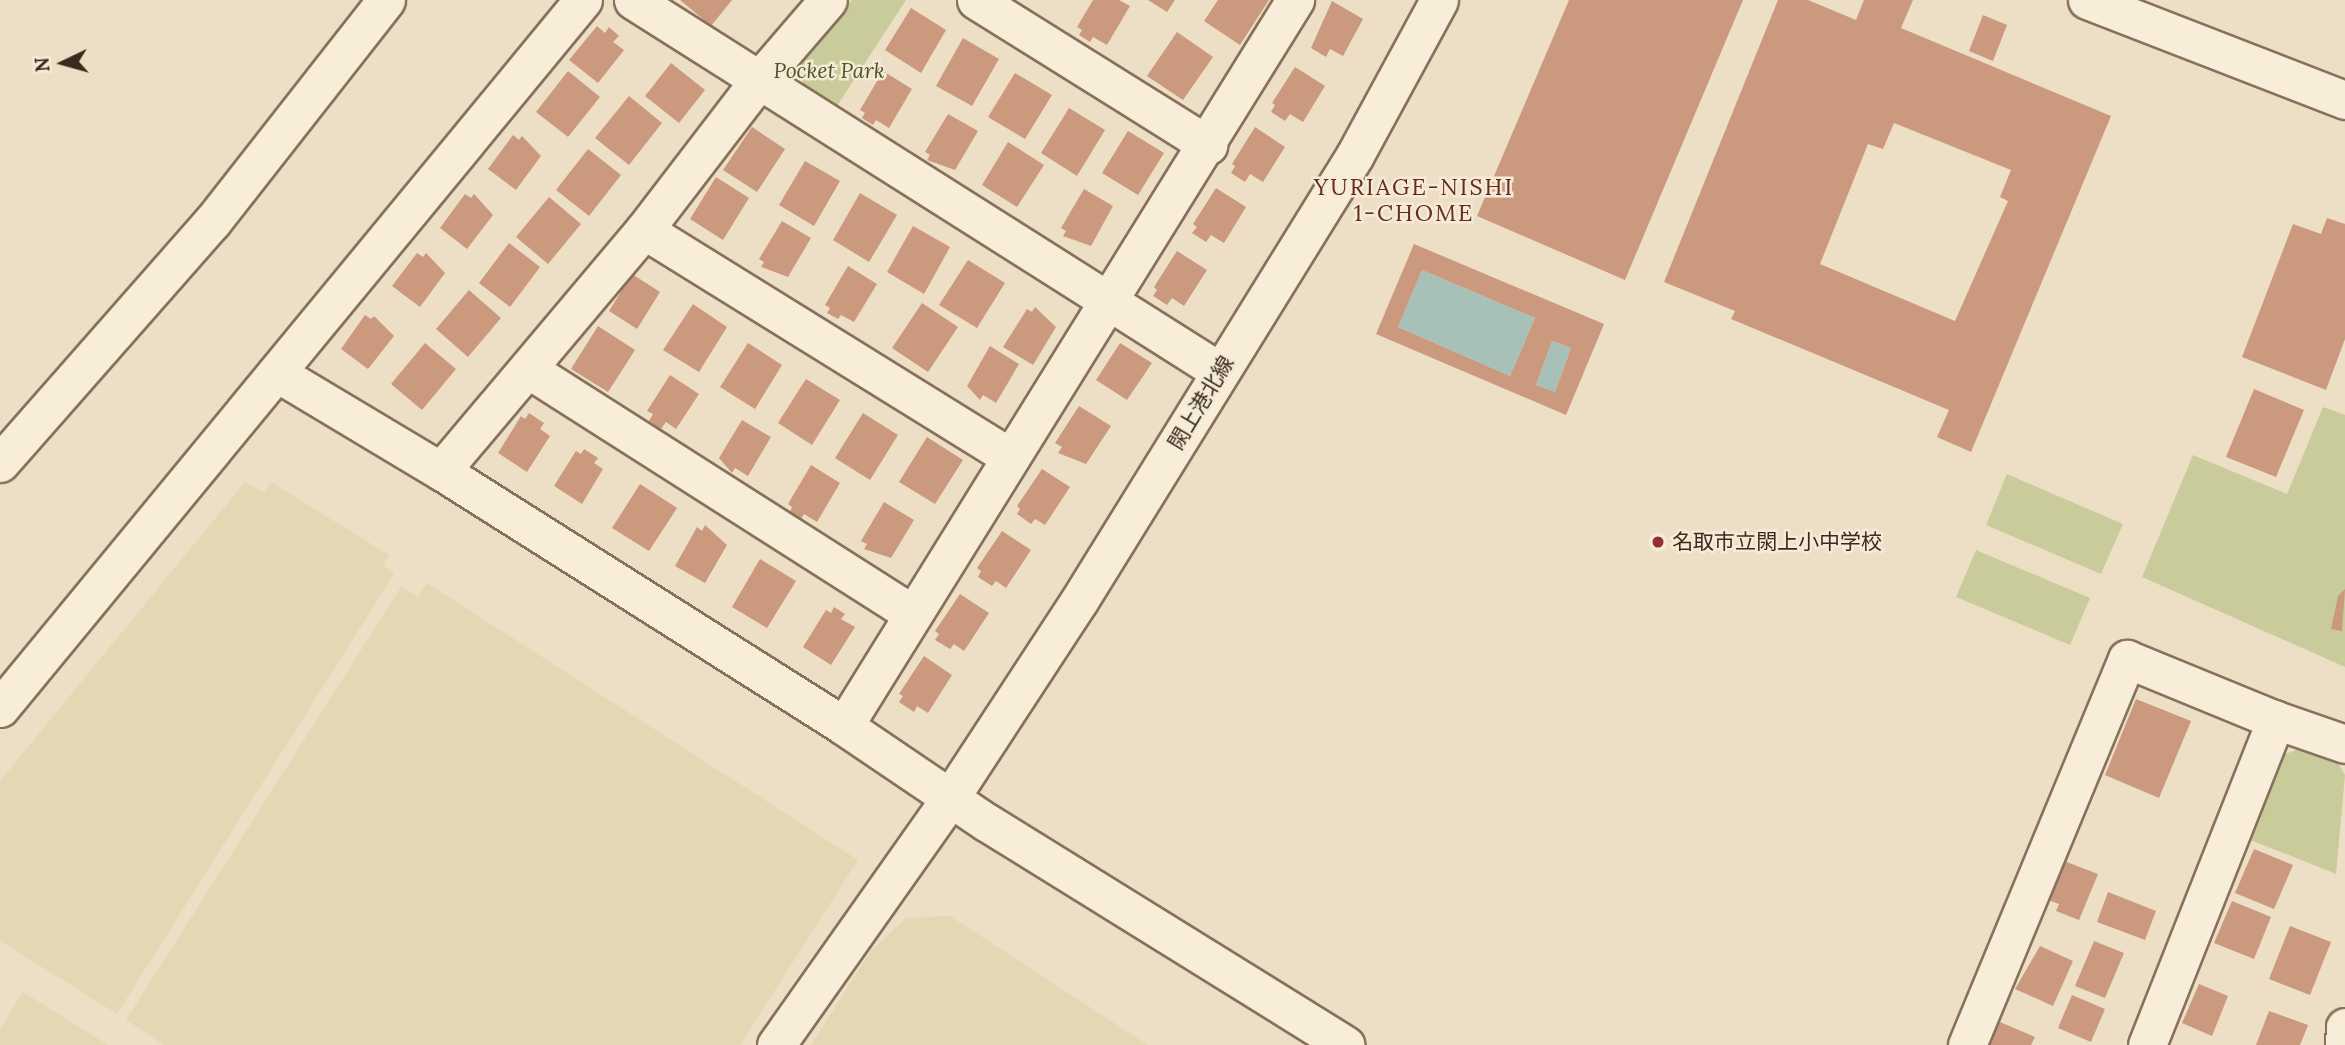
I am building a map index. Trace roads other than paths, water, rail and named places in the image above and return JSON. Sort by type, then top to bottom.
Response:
[{"type":"street","points":[[0,463],[212,222],[386,0]]},
{"type":"street","points":[[0,708],[583,0]]},
{"type":"street","points":[[633,0],[1219,371]]},
{"type":"street","points":[[441,471],[644,230],[760,79],[828,0]]},
{"type":"street","points":[[976,0],[1208,145]]},
{"type":"street","points":[[844,726],[1010,457],[1208,145],[1295,0]]},
{"type":"street","name":"閖上港北線","points":[[776,1045],[950,798],[1079,601],[1355,155],[1439,0]]},
{"type":"street","points":[[2093,1],[2345,100]]},
{"type":"street","points":[[644,230],[1010,457]]},
{"type":"street","points":[[528,369],[912,614]]},
{"type":"street","points":[[277,373],[441,471],[844,726],[950,798],[1345,1045]]},
{"type":"street","points":[[1967,1045],[2126,659],[2276,720],[2345,744]]},
{"type":"street","points":[[2147,1045],[2276,720]]},
{"type":"street","points":[[2344,1045],[2345,1027]]},
{"type":"water","points":[[1422,270],[1535,318],[1510,376],[1398,327]]},
{"type":"water","points":[[1552,341],[1571,348],[1555,392],[1536,385]]},
{"type":"place","name":"名取市立閖上小中学校","points":[[1658,542]]},
{"type":"district","name":"YURIAGE-NISHI 1-CHOME","points":[[1414,200]]},
{"type":"park label","name":"Pocket Park","points":[[829,71]]}]
